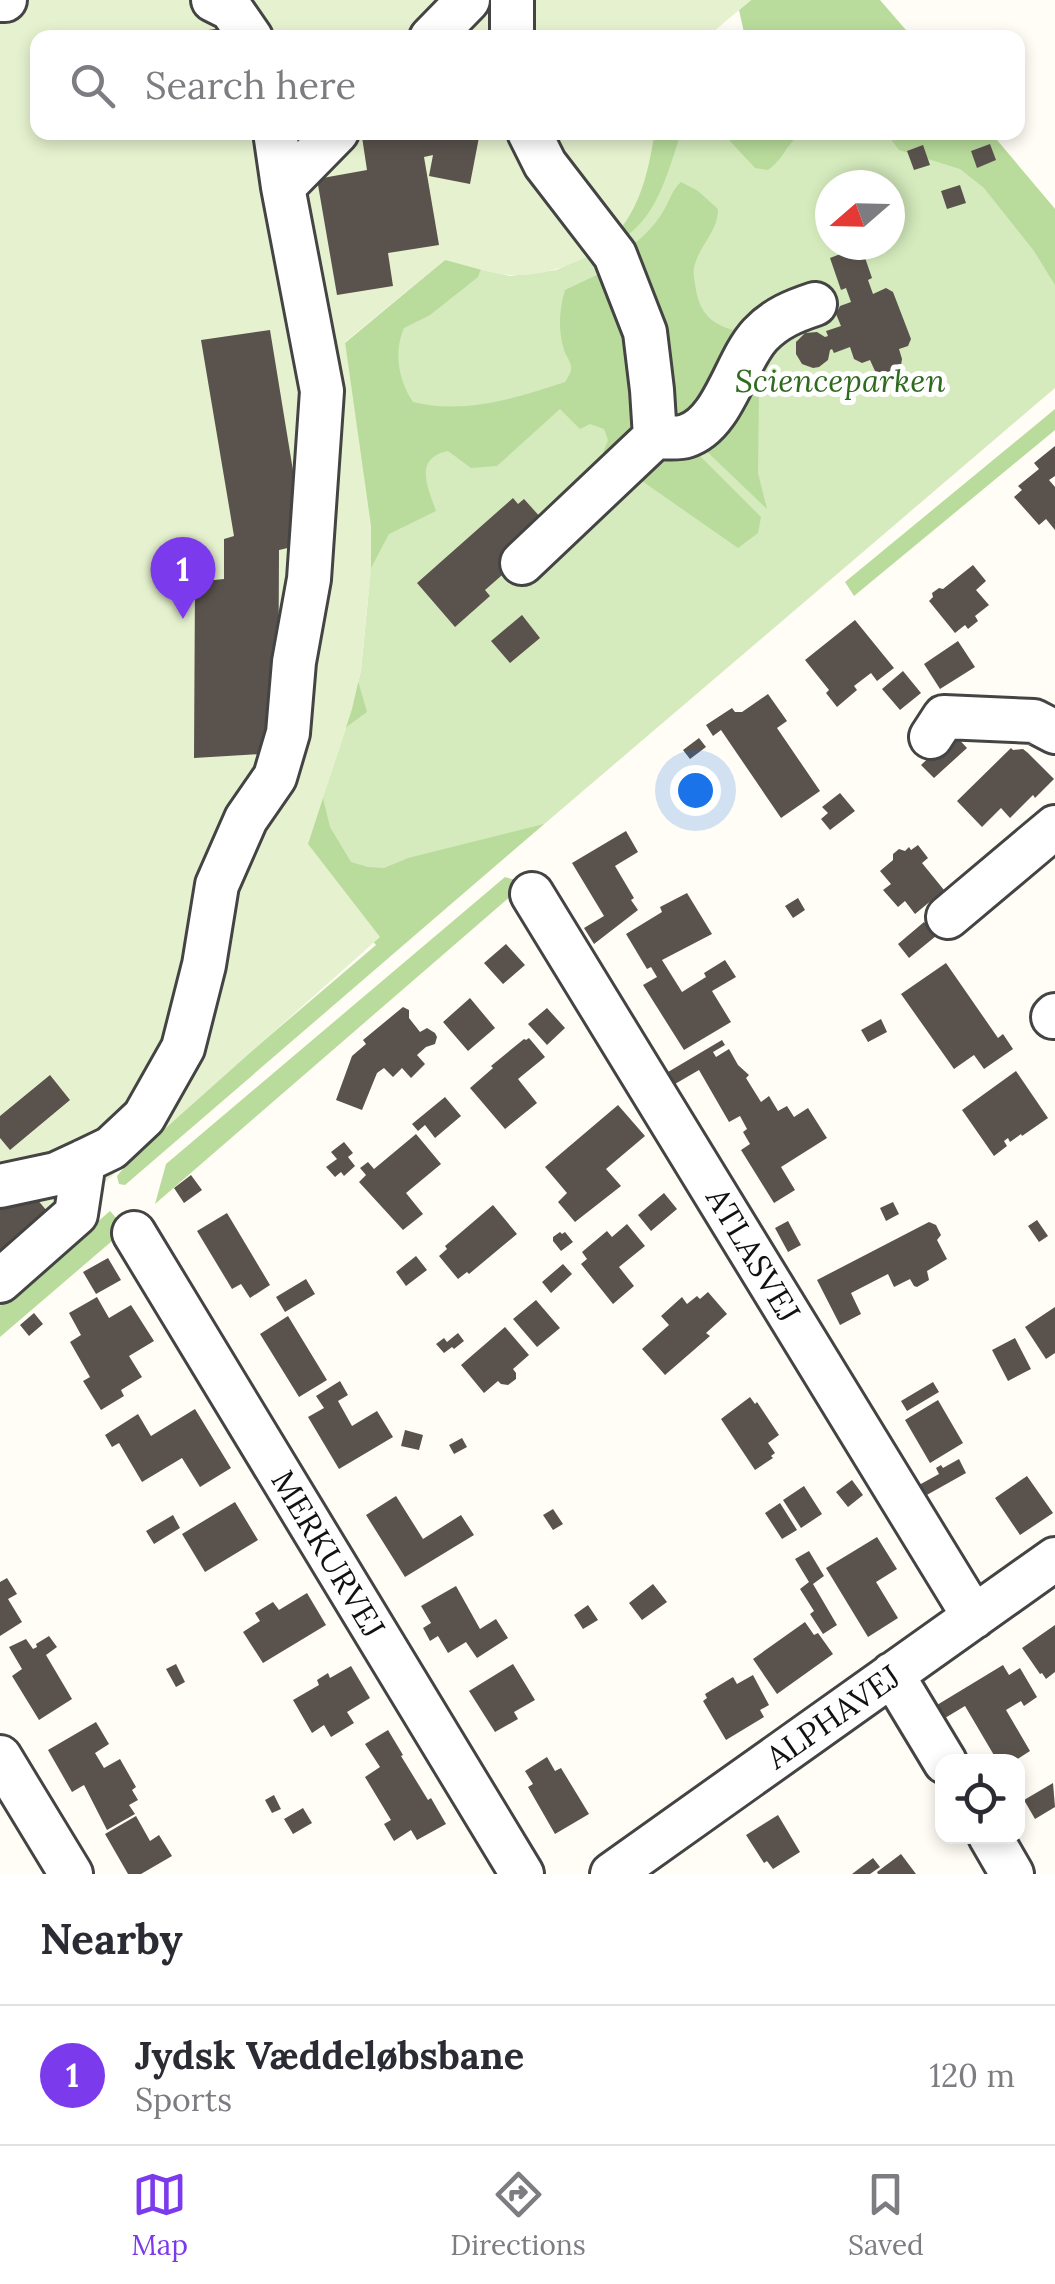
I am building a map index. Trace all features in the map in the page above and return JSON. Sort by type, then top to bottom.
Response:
[{"type":"street","points":[[213,0],[231,9],[245,30]]},
{"type":"street","points":[[439,30],[468,0]]},
{"type":"street","points":[[512,0],[512,30]]},
{"type":"street","points":[[0,1186],[56,1174],[84,1161],[111,1148],[144,1117],[183,1048],[204,965],[217,884],[246,820],[275,777],[288,733],[294,662],[309,579],[322,391],[276,140]]},
{"type":"street","points":[[282,187],[329,140]]},
{"type":"street","points":[[533,140],[545,164],[615,255],[645,332],[654,437]]},
{"type":"street","points":[[522,563],[654,437],[685,436],[701,428],[714,414],[760,335],[785,314],[815,304]]},
{"type":"street","points":[[931,737],[944,717],[1034,721],[1055,732]]},
{"type":"street","points":[[948,918],[1055,828]]},
{"type":"street","name":"ATLASVEJ","points":[[532,894],[974,1616]]},
{"type":"street","points":[[0,1281],[76,1214],[84,1161]]},
{"type":"street","name":"MERKURVEJ","points":[[134,1233],[522,1874]]},
{"type":"street","name":"ALPHAVEJ","points":[[612,1874],[1055,1559]]},
{"type":"street","points":[[892,1674],[939,1754]]},
{"type":"street","points":[[0,1757],[71,1874]]},
{"type":"street","points":[[995,1844],[1012,1874]]},
{"type":"green space","points":[[0,0],[751,0],[715,30],[30,30],[30,140],[653,140],[646,176],[632,211],[610,240],[594,252],[553,270],[522,275],[445,260],[345,342],[371,526],[371,568],[361,670],[308,844],[380,937],[0,1276]]},
{"type":"green space","points":[[751,0],[880,0],[906,30],[743,30],[739,10]]},
{"type":"green space","points":[[625,140],[679,140],[652,208],[618,241]]},
{"type":"green space","name":"Scienceparken","points":[[650,140],[997,140],[1055,209],[1055,388],[392,954],[308,844],[361,670],[371,568],[345,343],[445,260],[510,276],[556,270],[596,252]]},
{"type":"green space","points":[[729,140],[794,140],[768,170],[755,168]]},
{"type":"green space","points":[[891,140],[997,140],[1055,209],[1055,285],[1034,251],[984,188],[960,169],[899,150]]},
{"type":"green space","points":[[681,182],[718,209],[715,225],[694,268],[699,302],[714,321],[739,331],[708,409],[674,425],[623,253],[656,222]]},
{"type":"green space","points":[[445,260],[484,261],[478,277],[430,315],[404,328],[399,366],[413,402],[471,406],[565,382],[571,368],[560,328],[565,290],[603,272],[617,289],[640,422],[615,465],[603,453],[608,440],[604,429],[590,424],[580,429],[560,409],[497,466],[471,468],[448,451],[430,460],[426,475],[436,511],[389,534],[371,568],[358,681],[367,712],[345,728],[323,798],[330,827],[351,862],[368,867],[384,868],[408,858],[544,824],[125,1185],[119,1184],[117,1176],[145,1142],[376,945],[282,828],[345,343]]},
{"type":"green space","points":[[751,366],[759,392],[758,473],[767,509],[698,443]]},
{"type":"green space","points":[[1055,409],[1055,430],[854,596],[845,582]]},
{"type":"green space","points":[[693,449],[761,517],[758,533],[738,548],[632,474],[644,461]]},
{"type":"green space","points":[[505,877],[515,880],[520,888],[155,1204],[166,1164]]},
{"type":"green space","points":[[110,1211],[126,1229],[0,1337],[0,1306]]},
{"type":"building","points":[[362,140],[478,140],[470,184],[429,176],[433,155],[424,157],[439,245],[388,253],[393,286],[337,295],[317,179],[367,170]]},
{"type":"building","points":[[990,144],[996,160],[977,168],[971,151]]},
{"type":"building","points":[[923,145],[930,165],[914,170],[907,151]]},
{"type":"building","points":[[960,185],[966,203],[947,209],[941,191]]},
{"type":"building","points":[[831,260],[866,260],[873,294],[886,288],[893,292],[911,339],[908,346],[899,349],[901,365],[890,375],[880,375],[870,360],[862,363],[854,359],[850,347],[834,353],[830,350],[828,360],[813,368],[802,364],[796,354],[796,342],[805,333],[817,332],[825,337],[826,331],[841,326],[836,314],[840,306],[851,302],[846,288],[841,290]]},
{"type":"building","points":[[270,330],[305,544],[279,550],[278,753],[194,758],[195,582],[224,579],[224,539],[234,536],[201,340]]},
{"type":"building","points":[[1055,446],[1055,476],[1049,480],[1055,487],[1055,530],[1046,519],[1039,525],[1014,497],[1022,490],[1018,486],[1039,469],[1034,463]]},
{"type":"building","points":[[513,498],[518,504],[524,499],[542,519],[509,569],[485,590],[490,596],[455,627],[417,583]]},
{"type":"building","points":[[973,565],[986,581],[976,590],[989,605],[975,616],[978,621],[955,633],[929,601],[932,593]]},
{"type":"building","points":[[522,615],[540,638],[510,663],[491,641]]},
{"type":"building","points":[[855,620],[894,668],[877,681],[871,673],[837,707],[805,660]]},
{"type":"building","points":[[958,641],[975,667],[940,689],[924,664]]},
{"type":"building","points":[[903,671],[921,693],[900,710],[882,689]]},
{"type":"building","points":[[768,694],[787,721],[777,728],[820,791],[781,818],[721,730],[713,736],[706,725],[732,708],[742,712]]},
{"type":"building","points":[[954,734],[967,748],[934,778],[921,765]]},
{"type":"building","points":[[699,738],[706,747],[690,759],[683,750]]},
{"type":"building","points":[[1011,748],[1023,749],[1054,779],[1010,818],[1001,808],[982,827],[957,801]]},
{"type":"building","points":[[840,793],[855,811],[830,830],[821,819],[828,813],[822,807]]},
{"type":"building","points":[[626,831],[638,852],[615,866],[638,910],[594,944],[584,928],[604,916],[572,863]]},
{"type":"building","points":[[918,845],[928,858],[922,863],[944,890],[915,914],[905,901],[898,907],[883,890],[891,884],[880,871],[899,849],[911,850]]},
{"type":"building","points":[[687,893],[712,934],[662,960],[682,992],[725,960],[736,977],[712,991],[731,1022],[684,1050],[643,985],[657,977],[651,967],[647,969],[626,934],[662,912],[660,907]]},
{"type":"building","points":[[798,898],[805,910],[793,918],[785,906]]},
{"type":"building","points":[[924,922],[936,936],[909,958],[898,944]]},
{"type":"building","points":[[506,944],[525,965],[503,984],[484,963]]},
{"type":"building","points":[[946,963],[998,1038],[1003,1034],[1013,1049],[984,1069],[974,1055],[954,1069],[901,994]]},
{"type":"building","points":[[470,998],[495,1028],[468,1051],[443,1022]]},
{"type":"building","points":[[403,1007],[409,1010],[409,1018],[420,1032],[427,1028],[437,1037],[435,1044],[417,1055],[425,1064],[411,1078],[402,1068],[393,1077],[384,1068],[377,1073],[362,1110],[336,1100],[352,1056],[366,1044],[363,1040]]},
{"type":"building","points":[[547,1008],[565,1028],[547,1045],[528,1024]]},
{"type":"building","points":[[881,1019],[887,1032],[868,1042],[861,1030]]},
{"type":"building","points":[[529,1038],[545,1057],[518,1079],[537,1103],[505,1129],[470,1088],[491,1066]]},
{"type":"building","points":[[722,1040],[725,1045],[713,1052],[716,1057],[729,1049],[749,1075],[746,1078],[761,1102],[769,1096],[778,1111],[787,1106],[794,1117],[808,1108],[827,1138],[781,1167],[795,1190],[774,1203],[741,1150],[750,1144],[740,1116],[729,1122],[699,1070],[675,1084],[668,1072]]},
{"type":"building","points":[[1016,1071],[1048,1118],[1010,1142],[1008,1138],[1004,1141],[1007,1146],[994,1156],[962,1110]]},
{"type":"building","points":[[50,1075],[70,1100],[10,1150],[0,1138],[0,1116]]},
{"type":"building","points":[[445,1097],[461,1116],[435,1138],[425,1125],[418,1131],[412,1124]]},
{"type":"building","points":[[618,1105],[645,1136],[606,1169],[621,1186],[575,1222],[558,1202],[567,1193],[545,1167]]},
{"type":"building","points":[[416,1134],[441,1164],[406,1193],[423,1214],[403,1230],[359,1182],[366,1175],[360,1168],[368,1162],[374,1169]]},
{"type":"building","points":[[344,1142],[353,1153],[348,1157],[355,1166],[344,1176],[341,1172],[335,1177],[326,1167],[337,1159],[331,1152]]},
{"type":"building","points":[[191,1175],[202,1190],[184,1203],[174,1188]]},
{"type":"building","points":[[26,1186],[57,1223],[0,1271],[0,1208]]},
{"type":"building","points":[[664,1193],[677,1209],[651,1231],[638,1215]]},
{"type":"building","points":[[893,1202],[899,1214],[886,1221],[880,1208]]},
{"type":"building","points":[[493,1205],[517,1234],[458,1279],[439,1256],[447,1249],[445,1246]]},
{"type":"building","points":[[227,1213],[270,1285],[250,1298],[241,1284],[232,1289],[197,1231]]},
{"type":"building","points":[[1037,1220],[1048,1236],[1039,1242],[1028,1226]]},
{"type":"building","points":[[788,1221],[801,1245],[788,1252],[775,1228]]},
{"type":"building","points":[[929,1222],[936,1225],[941,1235],[937,1240],[947,1259],[927,1271],[929,1280],[917,1287],[910,1279],[894,1287],[888,1274],[851,1293],[861,1314],[840,1325],[817,1280]]},
{"type":"building","points":[[627,1224],[645,1246],[619,1267],[634,1286],[613,1304],[581,1264],[587,1259],[582,1252],[607,1231],[612,1237]]},
{"type":"building","points":[[565,1232],[573,1242],[561,1251],[553,1241]]},
{"type":"building","points":[[416,1256],[427,1270],[406,1286],[396,1272]]},
{"type":"building","points":[[108,1258],[121,1280],[96,1294],[83,1272]]},
{"type":"building","points":[[563,1264],[572,1274],[551,1293],[542,1282]]},
{"type":"building","points":[[306,1279],[315,1294],[285,1312],[276,1297]]},
{"type":"building","points":[[708,1292],[727,1314],[706,1333],[710,1336],[665,1375],[642,1349],[669,1325],[661,1316],[682,1297],[687,1304]]},
{"type":"building","points":[[97,1297],[109,1318],[131,1305],[154,1341],[129,1356],[142,1377],[121,1390],[124,1396],[101,1410],[83,1381],[90,1377],[70,1342],[81,1335],[69,1313]]},
{"type":"building","points":[[536,1300],[560,1328],[537,1347],[513,1319]]},
{"type":"building","points":[[1055,1307],[1055,1353],[1046,1359],[1025,1327]]},
{"type":"building","points":[[34,1313],[43,1324],[29,1336],[20,1325]]},
{"type":"building","points":[[288,1316],[327,1380],[299,1397],[260,1334]]},
{"type":"building","points":[[505,1327],[529,1355],[513,1369],[516,1379],[508,1385],[498,1381],[484,1393],[461,1365]]},
{"type":"building","points":[[458,1333],[464,1341],[454,1349],[444,1353],[436,1344],[444,1338],[447,1342]]},
{"type":"building","points":[[1015,1338],[1031,1369],[1008,1381],[992,1350]]},
{"type":"building","points":[[340,1381],[348,1395],[338,1401],[352,1426],[377,1411],[393,1437],[339,1469],[308,1417],[324,1408],[316,1396]]},
{"type":"building","points":[[933,1382],[939,1392],[907,1411],[901,1401]]},
{"type":"building","points":[[750,1397],[779,1435],[768,1443],[775,1453],[773,1458],[755,1470],[721,1419]]},
{"type":"building","points":[[938,1400],[963,1443],[930,1463],[905,1420]]},
{"type":"building","points":[[195,1409],[231,1468],[200,1487],[182,1458],[142,1482],[119,1443],[112,1447],[105,1435],[138,1414],[151,1436]]},
{"type":"building","points":[[405,1430],[423,1435],[419,1450],[401,1446]]},
{"type":"building","points":[[462,1438],[467,1447],[454,1454],[449,1445]]},
{"type":"building","points":[[959,1459],[966,1473],[925,1496],[919,1485],[939,1474],[936,1468]]},
{"type":"building","points":[[1027,1476],[1053,1513],[1020,1535],[995,1498]]},
{"type":"building","points":[[852,1480],[863,1495],[848,1507],[836,1492]]},
{"type":"building","points":[[804,1486],[822,1514],[801,1528],[783,1500]]},
{"type":"building","points":[[396,1496],[423,1539],[461,1515],[474,1535],[405,1577],[366,1515]]},
{"type":"building","points":[[235,1502],[258,1540],[205,1572],[182,1534]]},
{"type":"building","points":[[780,1503],[797,1530],[782,1539],[765,1513]]},
{"type":"building","points":[[553,1509],[563,1524],[553,1530],[543,1515]]},
{"type":"building","points":[[173,1515],[180,1528],[154,1544],[146,1531]]},
{"type":"building","points":[[877,1537],[897,1569],[876,1582],[898,1618],[868,1637],[826,1568]]},
{"type":"building","points":[[809,1551],[824,1576],[813,1584],[837,1625],[823,1634],[800,1589],[809,1582],[795,1559]]},
{"type":"building","points":[[7,1578],[17,1594],[8,1599],[22,1622],[0,1636],[0,1582]]},
{"type":"building","points":[[653,1584],[667,1602],[642,1620],[629,1603]]},
{"type":"building","points":[[456,1586],[480,1629],[496,1619],[508,1638],[477,1658],[466,1642],[448,1653],[438,1636],[430,1641],[423,1628],[431,1623],[421,1606]]},
{"type":"building","points":[[307,1593],[326,1625],[263,1663],[243,1632],[260,1621],[255,1613],[273,1602],[279,1610]]},
{"type":"building","points":[[588,1605],[598,1620],[583,1629],[574,1615]]},
{"type":"building","points":[[805,1622],[833,1654],[777,1694],[753,1659]]},
{"type":"building","points":[[1055,1625],[1055,1672],[1046,1679],[1022,1648]]},
{"type":"building","points":[[49,1636],[57,1647],[46,1655],[72,1699],[39,1720],[12,1676],[22,1669],[9,1647],[26,1639],[33,1649]]},
{"type":"building","points":[[176,1664],[185,1682],[176,1687],[166,1669]]},
{"type":"building","points":[[513,1664],[535,1700],[514,1712],[518,1719],[495,1732],[469,1691]]},
{"type":"building","points":[[1003,1665],[1009,1675],[1020,1668],[1037,1697],[1024,1706],[1021,1701],[1006,1710],[1030,1751],[993,1754],[965,1706],[945,1718],[937,1705]]},
{"type":"building","points":[[351,1666],[370,1698],[347,1712],[354,1723],[331,1737],[324,1725],[312,1733],[293,1700],[319,1685],[317,1680],[328,1673],[330,1678]]},
{"type":"building","points":[[753,1675],[769,1705],[760,1710],[764,1717],[726,1740],[703,1701],[707,1698],[705,1694],[733,1677],[737,1684]]},
{"type":"building","points":[[96,1722],[109,1744],[95,1753],[104,1768],[120,1759],[136,1787],[132,1790],[138,1800],[129,1805],[135,1814],[107,1830],[84,1785],[72,1792],[48,1750]]},
{"type":"building","points":[[388,1730],[446,1824],[417,1840],[411,1830],[394,1841],[384,1824],[391,1820],[365,1777],[380,1767],[365,1744]]},
{"type":"building","points":[[547,1757],[555,1771],[561,1768],[589,1814],[555,1834],[528,1787],[533,1784],[525,1771]]},
{"type":"building","points":[[1053,1783],[1055,1807],[1035,1819],[1025,1799]]},
{"type":"building","points":[[274,1795],[281,1809],[272,1813],[265,1800]]},
{"type":"building","points":[[303,1808],[312,1823],[293,1834],[284,1819]]},
{"type":"building","points":[[778,1815],[800,1852],[773,1869],[767,1861],[764,1863],[746,1835]]},
{"type":"building","points":[[136,1816],[150,1841],[159,1835],[172,1856],[141,1874],[128,1874],[105,1834]]},
{"type":"building","points":[[901,1854],[916,1874],[878,1874],[877,1872]]},
{"type":"building","points":[[873,1858],[880,1867],[870,1874],[852,1874]]},
{"type":"place","name":"Jydsk Væddeløbsbane","points":[[183,619]]}]
